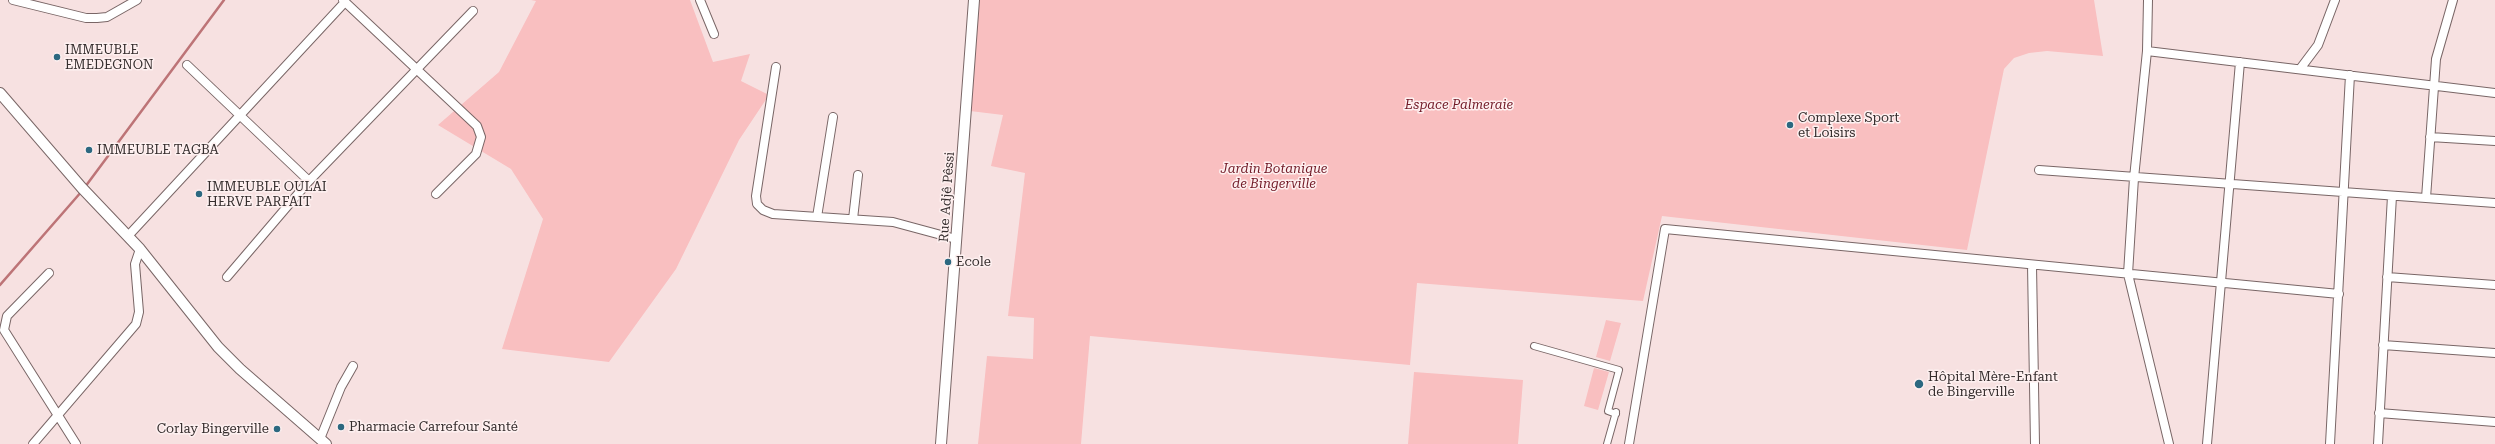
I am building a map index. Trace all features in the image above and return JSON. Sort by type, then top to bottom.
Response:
[{"type":"street","points":[[13,0],[86,18],[107,17],[137,0]]},
{"type":"street","points":[[700,0],[714,34]]},
{"type":"street","name":"Rue Adjê Pêssi","points":[[941,444],[974,0]]},
{"type":"street","points":[[2148,0],[2147,51],[2134,178],[2128,274],[2169,444]]},
{"type":"street","points":[[2300,69],[2318,45],[2335,0]]},
{"type":"street","points":[[2426,198],[2436,59],[2453,0]]},
{"type":"street","points":[[128,236],[344,1],[442,95],[472,119],[481,137],[476,154],[436,194]]},
{"type":"street","points":[[227,277],[309,181],[473,11]]},
{"type":"street","points":[[2147,51],[2495,93]]},
{"type":"street","points":[[2206,444],[2240,62]]},
{"type":"street","points":[[187,65],[309,181]]},
{"type":"street","points":[[776,67],[756,196],[758,204],[763,210],[773,214],[893,222],[956,239]]},
{"type":"street","points":[[2330,444],[2350,75]]},
{"type":"street","points":[[0,93],[82,188],[140,249],[218,347],[240,369],[323,442],[341,387],[353,366]]},
{"type":"street","points":[[817,217],[833,116]]},
{"type":"street","points":[[2430,136],[2495,141]]},
{"type":"street","points":[[2039,170],[2495,203]]},
{"type":"street","points":[[853,219],[858,175]]},
{"type":"street","points":[[2378,444],[2392,196]]},
{"type":"street","points":[[1629,444],[1666,229],[2338,294]]},
{"type":"street","points":[[33,444],[59,416],[139,318],[135,264],[140,249]]},
{"type":"street","points":[[2032,265],[2035,444]]},
{"type":"street","points":[[49,273],[7,316],[4,330],[76,444]]},
{"type":"street","points":[[2387,277],[2495,285]]},
{"type":"street","points":[[2383,344],[2495,353]]},
{"type":"street","points":[[1534,346],[1619,370],[1608,411],[1616,412],[1607,444]]},
{"type":"street","points":[[2379,413],[2495,422]]},
{"type":"green space","points":[[531,0],[690,0],[713,62],[750,54],[741,81],[769,95],[739,140],[676,269],[609,362],[502,349],[543,219],[511,169],[438,125],[499,72],[536,1]]},
{"type":"green space","name":"Jardin Botanique de Bingerville","points":[[978,0],[2094,0],[2103,56],[2047,51],[2029,53],[2014,58],[2004,69],[1967,250],[1662,216],[1643,301],[1417,283],[1410,365],[1090,336],[1081,444],[978,444],[987,356],[1033,359],[1034,318],[1008,316],[1025,173],[991,166],[1003,115],[970,111]]},
{"type":"green space","points":[[1606,320],[1621,323],[1610,361],[1596,357]]},
{"type":"green space","points":[[1594,368],[1609,372],[1598,410],[1584,406]]},
{"type":"green space","points":[[1414,372],[1523,380],[1518,444],[1408,444]]},
{"type":"waterway","points":[[85,187],[224,0]]},
{"type":"waterway","points":[[0,285],[82,191]]},
{"type":"place","name":"IMMEUBLE EMEDEGNON","points":[[57,57]]},
{"type":"place","name":"Complexe Sport et Loisirs","points":[[1790,125]]},
{"type":"place","name":"IMMEUBLE TAGBA","points":[[89,150]]},
{"type":"place","name":"IMMEUBLE OULAI HERVE PARFAIT","points":[[199,194]]},
{"type":"place","name":"Ecole","points":[[948,262]]},
{"type":"place","name":"Hôpital Mère-Enfant de Bingerville","points":[[1919,384]]},
{"type":"place","name":"Pharmacie Carrefour Santé","points":[[341,427]]},
{"type":"place","name":"Corlay Bingerville","points":[[277,429]]},
{"type":"park label","name":"Espace Palmeraie","points":[[1459,105]]}]
